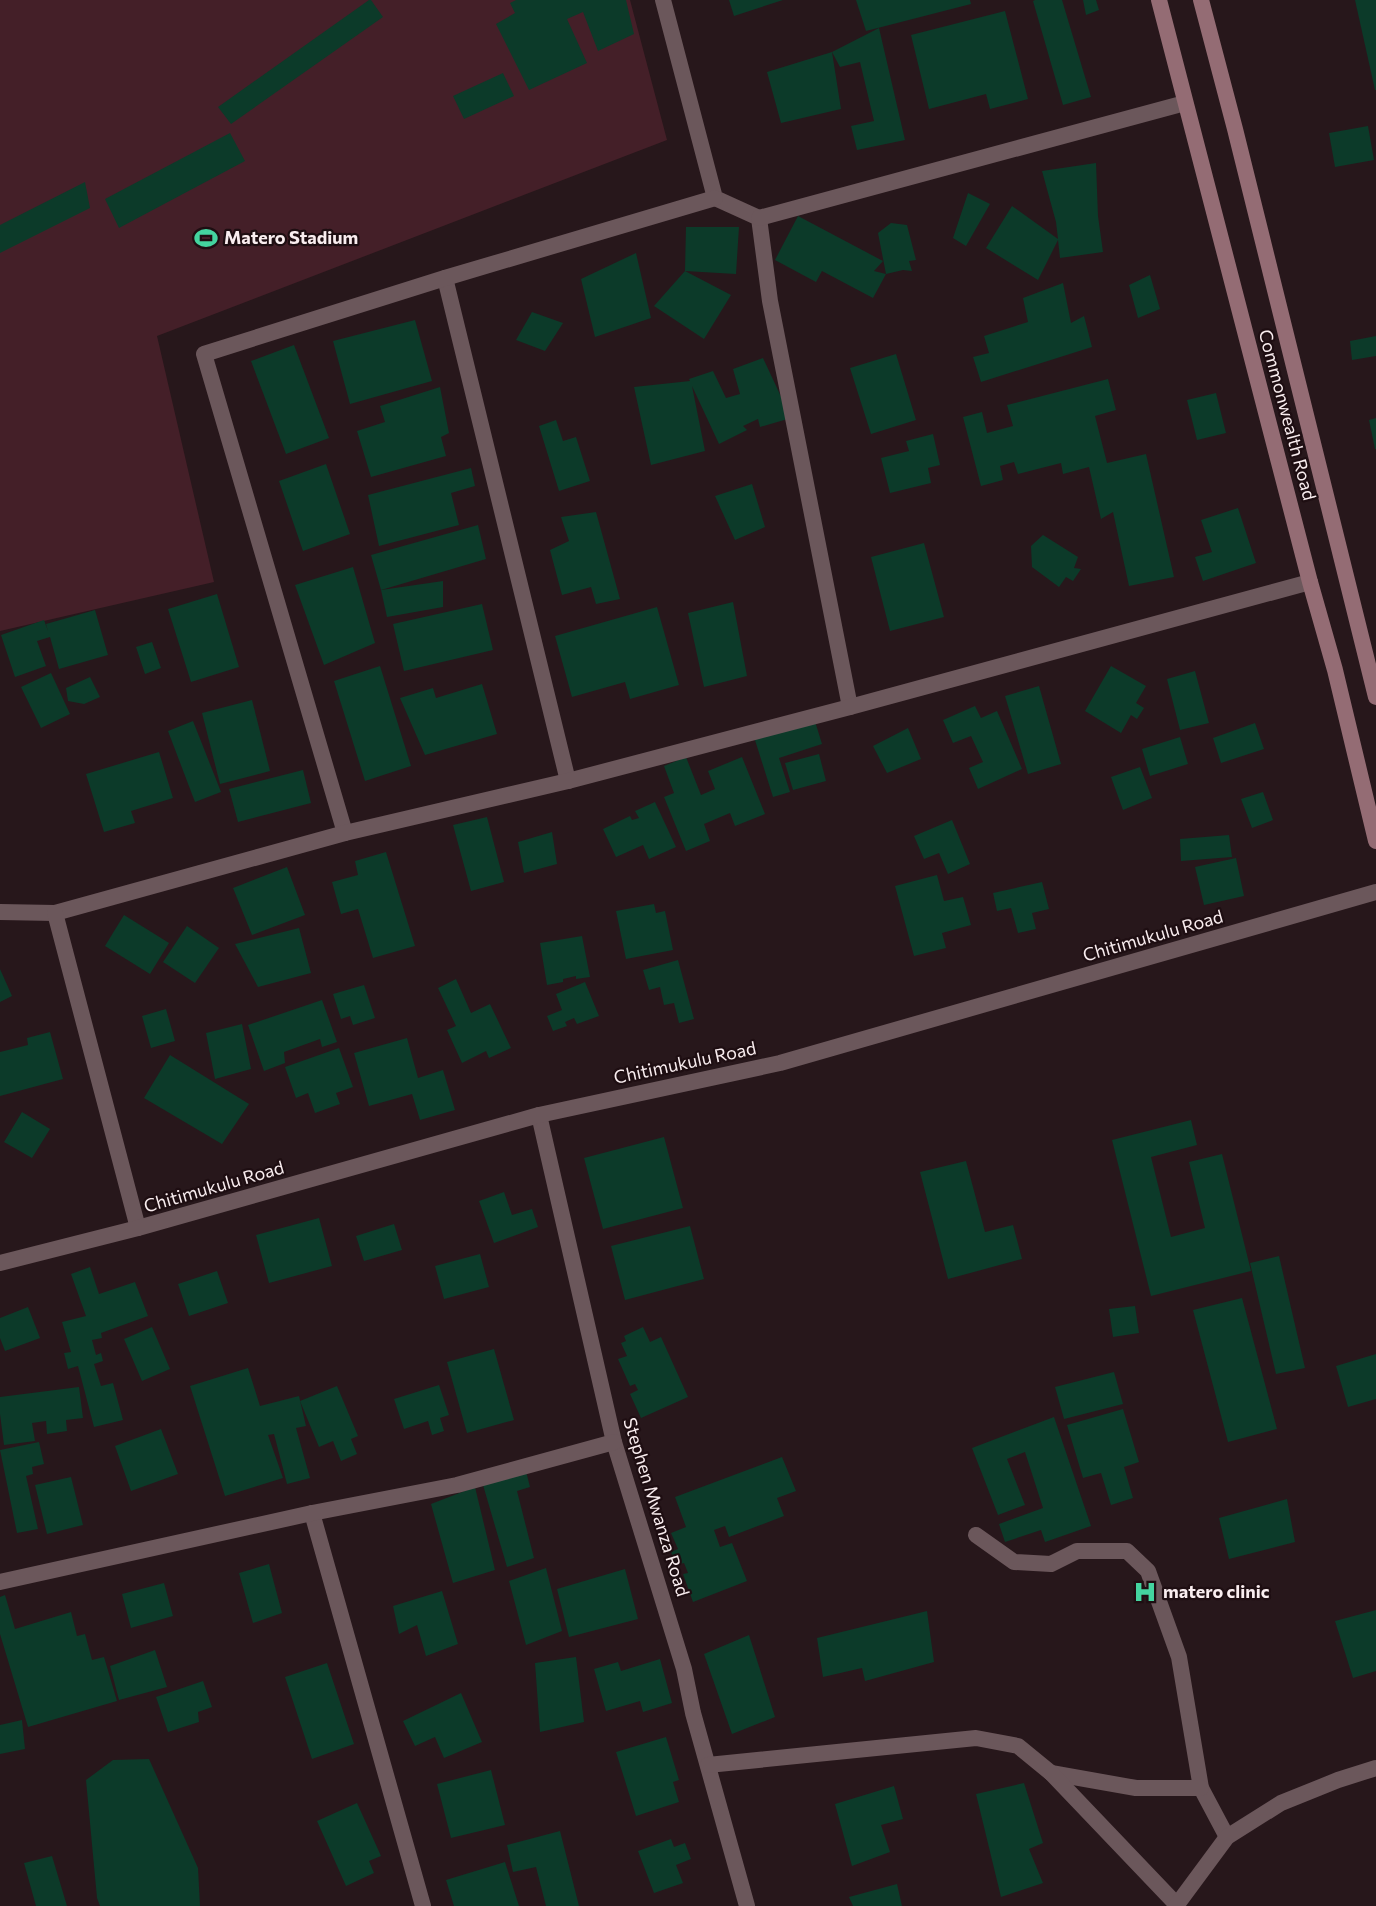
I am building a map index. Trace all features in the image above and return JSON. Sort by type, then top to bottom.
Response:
[{"type":"main road","name":"Commonwealth Road","points":[[1159,0],[1310,582],[1335,670],[1376,841]]},
{"type":"main road","name":"Commonwealth Road","points":[[1201,0],[1376,697]]},
{"type":"street","points":[[663,0],[715,198]]},
{"type":"street","points":[[345,833],[204,354],[445,278],[715,198],[759,218],[1185,103]]},
{"type":"street","points":[[759,218],[770,301],[850,707]]},
{"type":"street","points":[[445,278],[568,781]]},
{"type":"street","points":[[0,912],[55,913],[345,833],[568,781],[850,707],[1310,582]]},
{"type":"street","name":"Chitimukulu Road","points":[[0,1263],[138,1228],[539,1115],[780,1063],[1376,892]]},
{"type":"street","points":[[55,913],[138,1228]]},
{"type":"street","name":"Stephen Mwanza Road","points":[[539,1115],[614,1442],[684,1669],[693,1713],[747,1906]]},
{"type":"street","points":[[0,1582],[312,1513],[457,1485],[614,1442]]},
{"type":"street","points":[[312,1513],[423,1906]]},
{"type":"street","points":[[976,1535],[1014,1562],[1051,1564],[1077,1551],[1127,1551],[1148,1571],[1179,1658],[1201,1788],[1227,1837]]},
{"type":"street","points":[[708,1766],[976,1738],[1018,1746],[1051,1773],[1177,1906],[1227,1837],[1281,1803],[1338,1779],[1376,1768]]},
{"type":"street","points":[[1051,1773],[1136,1788],[1201,1788]]},
{"type":"shaded area","name":"Matero Stadium","points":[[0,0],[630,0],[667,140],[157,336],[214,582],[0,631]]},
{"type":"building","points":[[369,0],[383,17],[231,124],[218,107]]},
{"type":"building","points":[[516,0],[626,0],[634,34],[598,51],[583,12],[567,19],[587,63],[529,90],[496,24],[515,13],[510,3]]},
{"type":"building","points":[[729,0],[783,0],[734,16]]},
{"type":"building","points":[[856,0],[970,0],[971,4],[866,31]]},
{"type":"building","points":[[1062,0],[1091,97],[1063,105],[1033,1]]},
{"type":"building","points":[[1083,0],[1096,0],[1099,10],[1086,15]]},
{"type":"building","points":[[1355,0],[1376,0],[1376,90],[1375,90]]},
{"type":"building","points":[[1005,11],[1028,99],[990,109],[986,94],[929,109],[911,35]]},
{"type":"building","points":[[879,28],[905,140],[857,150],[851,126],[874,121],[860,62],[840,67],[832,52]]},
{"type":"building","points":[[832,52],[841,109],[781,123],[767,72]]},
{"type":"building","points":[[503,73],[514,96],[464,119],[453,96]]},
{"type":"building","points":[[1368,126],[1374,160],[1335,167],[1329,133]]},
{"type":"building","points":[[230,133],[245,161],[119,228],[105,199]]},
{"type":"building","points":[[1096,163],[1098,216],[1103,252],[1060,258],[1058,240],[1038,280],[986,248],[1012,206],[1058,239],[1056,222],[1042,171]]},
{"type":"building","points":[[85,182],[90,208],[0,253],[0,225]]},
{"type":"building","points":[[968,193],[990,204],[966,246],[953,238]]},
{"type":"building","points":[[798,216],[883,261],[874,271],[886,274],[873,298],[822,271],[816,282],[775,260]]},
{"type":"building","points":[[891,223],[907,225],[916,260],[909,261],[912,271],[903,270],[886,274],[878,233]]},
{"type":"building","points":[[686,227],[739,227],[736,274],[685,271]]},
{"type":"building","points":[[636,253],[651,318],[595,337],[581,279]]},
{"type":"building","points":[[685,271],[731,295],[704,339],[654,306]]},
{"type":"building","points":[[1150,275],[1160,309],[1138,318],[1129,285]]},
{"type":"building","points":[[1063,283],[1071,323],[1084,316],[1092,347],[981,382],[973,357],[989,353],[984,336],[1028,322],[1023,298]]},
{"type":"building","points":[[532,312],[563,323],[545,351],[516,340]]},
{"type":"building","points":[[415,320],[432,381],[350,404],[333,341]]},
{"type":"building","points":[[1376,336],[1376,356],[1352,360],[1350,341]]},
{"type":"building","points":[[294,345],[329,438],[286,454],[251,361]]},
{"type":"building","points":[[896,354],[916,420],[871,434],[850,368]]},
{"type":"building","points":[[763,358],[791,418],[760,427],[758,419],[743,426],[747,430],[719,444],[692,386],[705,451],[651,465],[634,387],[690,381],[689,379],[713,371],[726,398],[740,394],[733,369]]},
{"type":"building","points":[[1108,379],[1116,410],[1095,416],[1107,463],[1146,454],[1174,577],[1129,586],[1113,512],[1101,519],[1089,467],[1063,474],[1061,463],[1018,474],[1014,462],[1000,466],[1003,480],[981,486],[963,417],[982,412],[987,433],[1013,426],[1007,405]]},
{"type":"building","points":[[440,387],[449,433],[441,437],[446,456],[371,477],[357,431],[385,422],[380,406]]},
{"type":"building","points":[[1216,393],[1226,433],[1197,440],[1187,400]]},
{"type":"building","points":[[1376,418],[1376,449],[1375,449],[1369,420]]},
{"type":"building","points":[[556,420],[563,441],[576,437],[590,481],[559,491],[539,426]]},
{"type":"building","points":[[933,434],[940,465],[928,468],[931,483],[890,493],[881,458],[909,451],[906,441]]},
{"type":"building","points":[[326,464],[350,534],[303,551],[279,481]]},
{"type":"building","points":[[471,468],[475,486],[451,493],[459,525],[379,546],[368,495]]},
{"type":"building","points":[[752,484],[765,527],[735,540],[715,496]]},
{"type":"building","points":[[1238,508],[1256,563],[1203,581],[1195,557],[1212,552],[1201,520]]},
{"type":"building","points":[[596,512],[620,599],[596,604],[591,587],[562,595],[550,550],[569,541],[561,517]]},
{"type":"building","points":[[478,525],[486,559],[381,590],[371,555]]},
{"type":"building","points":[[1043,535],[1078,557],[1074,568],[1081,569],[1073,581],[1066,577],[1059,587],[1032,567],[1031,546]]},
{"type":"building","points":[[924,543],[944,617],[890,631],[871,557]]},
{"type":"building","points":[[353,567],[375,643],[324,665],[295,585]]},
{"type":"building","points":[[443,581],[443,607],[387,617],[381,590]]},
{"type":"building","points":[[217,594],[239,667],[191,682],[168,609]]},
{"type":"building","points":[[733,602],[747,676],[704,687],[688,613]]},
{"type":"building","points":[[482,604],[493,650],[404,671],[393,624]]},
{"type":"building","points":[[657,607],[679,685],[630,699],[625,682],[572,697],[555,636]]},
{"type":"building","points":[[95,610],[108,655],[59,669],[50,637],[37,641],[46,666],[15,677],[1,635],[44,620],[48,631],[46,624]]},
{"type":"building","points":[[152,642],[161,668],[145,674],[136,647]]},
{"type":"building","points":[[380,666],[411,766],[365,781],[334,681]]},
{"type":"building","points":[[1111,666],[1146,686],[1136,703],[1144,708],[1137,719],[1131,715],[1121,733],[1085,711]]},
{"type":"building","points":[[1195,671],[1209,723],[1180,730],[1167,679]]},
{"type":"building","points":[[51,673],[70,714],[41,728],[21,687]]},
{"type":"building","points":[[90,677],[100,697],[84,704],[68,701],[66,688]]},
{"type":"building","points":[[482,684],[497,734],[425,755],[400,698],[433,688],[436,698]]},
{"type":"building","points":[[1039,686],[1061,764],[1028,774],[1005,696]]},
{"type":"building","points":[[252,700],[270,771],[220,784],[202,713]]},
{"type":"building","points":[[975,706],[981,718],[997,711],[1022,769],[978,789],[969,768],[983,762],[971,736],[953,743],[943,720]]},
{"type":"building","points":[[814,718],[822,744],[779,758],[790,792],[773,797],[754,737]]},
{"type":"building","points":[[193,721],[221,792],[195,802],[168,731]]},
{"type":"building","points":[[1255,723],[1264,749],[1221,763],[1213,738]]},
{"type":"building","points":[[908,728],[921,759],[887,773],[873,746]]},
{"type":"building","points":[[1180,737],[1188,764],[1150,776],[1142,749]]},
{"type":"building","points":[[159,752],[173,798],[131,811],[135,823],[104,832],[86,774]]},
{"type":"building","points":[[819,754],[826,781],[793,790],[785,763]]},
{"type":"building","points":[[686,757],[701,795],[715,789],[708,771],[742,757],[765,814],[735,826],[730,813],[704,824],[710,841],[686,851],[664,797],[674,793],[664,766]]},
{"type":"building","points":[[1140,767],[1152,798],[1123,810],[1111,777]]},
{"type":"building","points":[[303,770],[311,803],[238,822],[229,789]]},
{"type":"building","points":[[1263,792],[1273,820],[1252,828],[1241,799]]},
{"type":"building","points":[[655,802],[676,847],[649,859],[643,845],[616,857],[603,829],[630,816],[632,820],[639,818],[635,811]]},
{"type":"building","points":[[487,817],[504,882],[471,891],[453,825]]},
{"type":"building","points":[[952,820],[970,864],[948,874],[939,853],[924,859],[914,836]]},
{"type":"building","points":[[552,832],[557,864],[524,873],[518,842]]},
{"type":"building","points":[[1229,835],[1232,857],[1181,861],[1180,839]]},
{"type":"building","points":[[386,852],[415,946],[373,958],[358,909],[341,914],[332,882],[358,875],[355,861]]},
{"type":"building","points":[[1236,858],[1244,896],[1204,905],[1195,867]]},
{"type":"building","points":[[287,867],[305,915],[252,935],[233,888]]},
{"type":"building","points":[[937,875],[944,901],[963,897],[971,925],[942,933],[946,948],[914,956],[895,886]]},
{"type":"building","points":[[1042,882],[1049,909],[1032,913],[1036,929],[1018,933],[1011,908],[997,911],[993,893]]},
{"type":"building","points":[[654,904],[656,913],[665,911],[673,950],[626,959],[616,911]]},
{"type":"building","points":[[124,915],[169,943],[150,974],[105,946]]},
{"type":"building","points":[[187,926],[219,948],[195,983],[163,962]]},
{"type":"building","points":[[299,928],[311,973],[258,987],[235,944]]},
{"type":"building","points":[[582,936],[590,977],[576,979],[576,976],[563,979],[563,982],[547,985],[540,943]]},
{"type":"building","points":[[678,960],[694,1019],[679,1023],[674,1003],[664,1005],[660,987],[649,990],[643,970]]},
{"type":"building","points":[[0,969],[12,996],[0,1002]]},
{"type":"building","points":[[456,979],[471,1013],[490,1004],[511,1048],[489,1058],[486,1051],[462,1063],[447,1030],[456,1026],[438,988]]},
{"type":"building","points":[[585,982],[599,1016],[577,1024],[574,1018],[565,1022],[567,1026],[553,1031],[547,1016],[562,1010],[556,994]]},
{"type":"building","points":[[364,985],[375,1018],[353,1025],[350,1016],[341,1019],[333,994]]},
{"type":"building","points":[[322,1000],[337,1042],[322,1047],[320,1039],[284,1052],[285,1063],[264,1071],[248,1025]]},
{"type":"building","points":[[166,1009],[175,1041],[151,1048],[142,1016]]},
{"type":"building","points":[[242,1024],[251,1069],[215,1079],[206,1033]]},
{"type":"building","points":[[50,1032],[63,1079],[0,1096],[0,1052],[28,1045],[27,1038]]},
{"type":"building","points":[[407,1038],[418,1078],[443,1070],[455,1110],[420,1120],[412,1094],[369,1106],[354,1053]]},
{"type":"building","points":[[339,1048],[353,1087],[336,1093],[340,1104],[315,1113],[308,1093],[296,1098],[285,1067]]},
{"type":"building","points":[[170,1055],[249,1104],[222,1144],[144,1098]]},
{"type":"building","points":[[22,1112],[50,1129],[32,1158],[4,1142]]},
{"type":"building","points":[[1191,1120],[1197,1145],[1151,1157],[1171,1237],[1205,1228],[1189,1162],[1222,1154],[1251,1271],[1151,1296],[1112,1140]]},
{"type":"building","points":[[664,1137],[683,1208],[603,1229],[584,1158]]},
{"type":"building","points":[[966,1161],[985,1232],[1013,1225],[1022,1259],[948,1279],[920,1172]]},
{"type":"building","points":[[504,1192],[512,1215],[532,1209],[538,1227],[494,1243],[479,1201]]},
{"type":"building","points":[[319,1218],[332,1266],[269,1283],[256,1235]]},
{"type":"building","points":[[394,1224],[402,1250],[364,1261],[356,1236]]},
{"type":"building","points":[[690,1226],[704,1279],[625,1300],[611,1246]]},
{"type":"building","points":[[480,1254],[489,1287],[444,1299],[435,1266]]},
{"type":"building","points":[[1279,1256],[1305,1368],[1276,1374],[1250,1263]]},
{"type":"building","points":[[90,1267],[99,1294],[135,1282],[148,1316],[101,1333],[102,1338],[92,1340],[96,1355],[101,1353],[103,1361],[94,1364],[101,1386],[113,1383],[123,1420],[94,1427],[78,1366],[68,1369],[64,1353],[71,1352],[62,1322],[86,1316],[71,1274]]},
{"type":"building","points":[[217,1271],[228,1303],[189,1316],[178,1284]]},
{"type":"building","points":[[1242,1298],[1277,1429],[1228,1442],[1193,1310]]},
{"type":"building","points":[[1135,1306],[1139,1333],[1113,1337],[1109,1309]]},
{"type":"building","points":[[28,1307],[40,1338],[5,1351],[0,1338],[0,1318]]},
{"type":"building","points":[[152,1327],[170,1369],[142,1381],[124,1339]]},
{"type":"building","points":[[643,1327],[650,1342],[661,1337],[688,1397],[641,1418],[630,1394],[638,1390],[635,1384],[630,1386],[618,1359],[627,1356],[621,1343],[626,1341],[624,1336]]},
{"type":"building","points":[[494,1349],[514,1420],[467,1433],[447,1362]]},
{"type":"building","points":[[1376,1354],[1376,1399],[1348,1407],[1336,1366]]},
{"type":"building","points":[[248,1368],[260,1406],[299,1396],[306,1426],[296,1428],[310,1478],[287,1484],[274,1434],[268,1435],[283,1478],[225,1496],[190,1386]]},
{"type":"building","points":[[1114,1372],[1123,1404],[1064,1419],[1055,1387]]},
{"type":"building","points":[[439,1385],[449,1415],[440,1418],[444,1431],[432,1435],[428,1421],[404,1429],[394,1399]]},
{"type":"building","points":[[337,1386],[358,1436],[351,1439],[357,1454],[341,1461],[333,1441],[319,1447],[300,1401]]},
{"type":"building","points":[[79,1387],[83,1418],[66,1420],[67,1431],[47,1434],[46,1421],[32,1423],[35,1441],[4,1445],[0,1397]]},
{"type":"building","points":[[1123,1409],[1139,1462],[1124,1467],[1133,1498],[1111,1505],[1101,1473],[1083,1478],[1067,1425]]},
{"type":"building","points":[[1054,1417],[1091,1526],[1045,1542],[1041,1530],[1005,1542],[999,1524],[1043,1508],[1025,1452],[1007,1459],[1025,1505],[998,1515],[972,1448]]},
{"type":"building","points":[[161,1429],[178,1474],[131,1491],[115,1446]]},
{"type":"building","points":[[39,1442],[44,1464],[32,1467],[33,1474],[26,1476],[38,1529],[17,1533],[0,1450]]},
{"type":"building","points":[[782,1457],[796,1491],[777,1498],[784,1516],[729,1537],[725,1526],[714,1530],[720,1547],[732,1543],[747,1581],[693,1602],[683,1574],[688,1573],[684,1563],[676,1565],[671,1552],[678,1549],[671,1533],[686,1527],[675,1497]]},
{"type":"building","points":[[526,1471],[530,1487],[517,1491],[534,1558],[507,1567],[483,1485]]},
{"type":"building","points":[[71,1477],[83,1525],[47,1534],[35,1485]]},
{"type":"building","points":[[475,1487],[495,1570],[453,1583],[431,1504]]},
{"type":"building","points":[[1287,1499],[1295,1542],[1229,1559],[1219,1518]]},
{"type":"building","points":[[269,1564],[282,1613],[253,1623],[239,1573]]},
{"type":"building","points":[[546,1568],[562,1631],[526,1645],[509,1581]]},
{"type":"building","points":[[625,1569],[638,1619],[569,1637],[557,1589]]},
{"type":"building","points":[[164,1583],[173,1616],[131,1628],[122,1594]]},
{"type":"building","points":[[442,1591],[458,1644],[426,1656],[417,1625],[399,1634],[393,1606]]},
{"type":"building","points":[[5,1595],[15,1629],[71,1612],[77,1636],[85,1634],[92,1660],[104,1657],[117,1701],[28,1727],[0,1634],[0,1597]]},
{"type":"building","points":[[1376,1610],[1376,1671],[1353,1678],[1335,1621]]},
{"type":"building","points":[[927,1611],[934,1662],[865,1681],[862,1668],[823,1677],[817,1638]]},
{"type":"building","points":[[749,1635],[775,1717],[732,1734],[704,1654]]},
{"type":"building","points":[[155,1650],[167,1687],[119,1700],[110,1666]]},
{"type":"building","points":[[576,1657],[584,1722],[540,1732],[535,1663]]},
{"type":"building","points":[[660,1659],[672,1703],[643,1712],[640,1701],[606,1711],[594,1669],[618,1662],[621,1671]]},
{"type":"building","points":[[327,1663],[354,1744],[312,1759],[285,1677]]},
{"type":"building","points":[[203,1681],[212,1707],[198,1712],[199,1722],[168,1732],[156,1697]]},
{"type":"building","points":[[461,1693],[482,1742],[444,1758],[435,1737],[415,1746],[403,1721]]},
{"type":"building","points":[[22,1720],[25,1749],[0,1754],[0,1725]]},
{"type":"building","points":[[666,1737],[679,1780],[673,1782],[679,1802],[636,1816],[616,1752]]},
{"type":"building","points":[[149,1759],[198,1868],[200,1906],[100,1906],[97,1898],[86,1780],[113,1760]]},
{"type":"building","points":[[491,1770],[505,1825],[451,1838],[437,1784]]},
{"type":"building","points":[[1024,1783],[1043,1843],[1029,1849],[1043,1883],[1001,1897],[976,1794]]},
{"type":"building","points":[[894,1786],[903,1819],[881,1825],[890,1852],[852,1866],[835,1804]]},
{"type":"building","points":[[357,1803],[381,1856],[369,1861],[374,1873],[346,1886],[317,1821]]},
{"type":"building","points":[[560,1831],[579,1906],[546,1906],[536,1867],[513,1872],[507,1845]]},
{"type":"building","points":[[671,1839],[674,1847],[685,1843],[691,1859],[676,1865],[683,1883],[654,1893],[638,1851]]},
{"type":"building","points":[[52,1856],[67,1906],[36,1906],[24,1863]]},
{"type":"building","points":[[505,1862],[519,1906],[454,1906],[446,1880]]},
{"type":"building","points":[[897,1884],[902,1906],[853,1906],[849,1897]]},
{"type":"place","name":"Matero Stadium","points":[[206,238]]},
{"type":"place","name":"matero clinic","points":[[1145,1592]]}]
